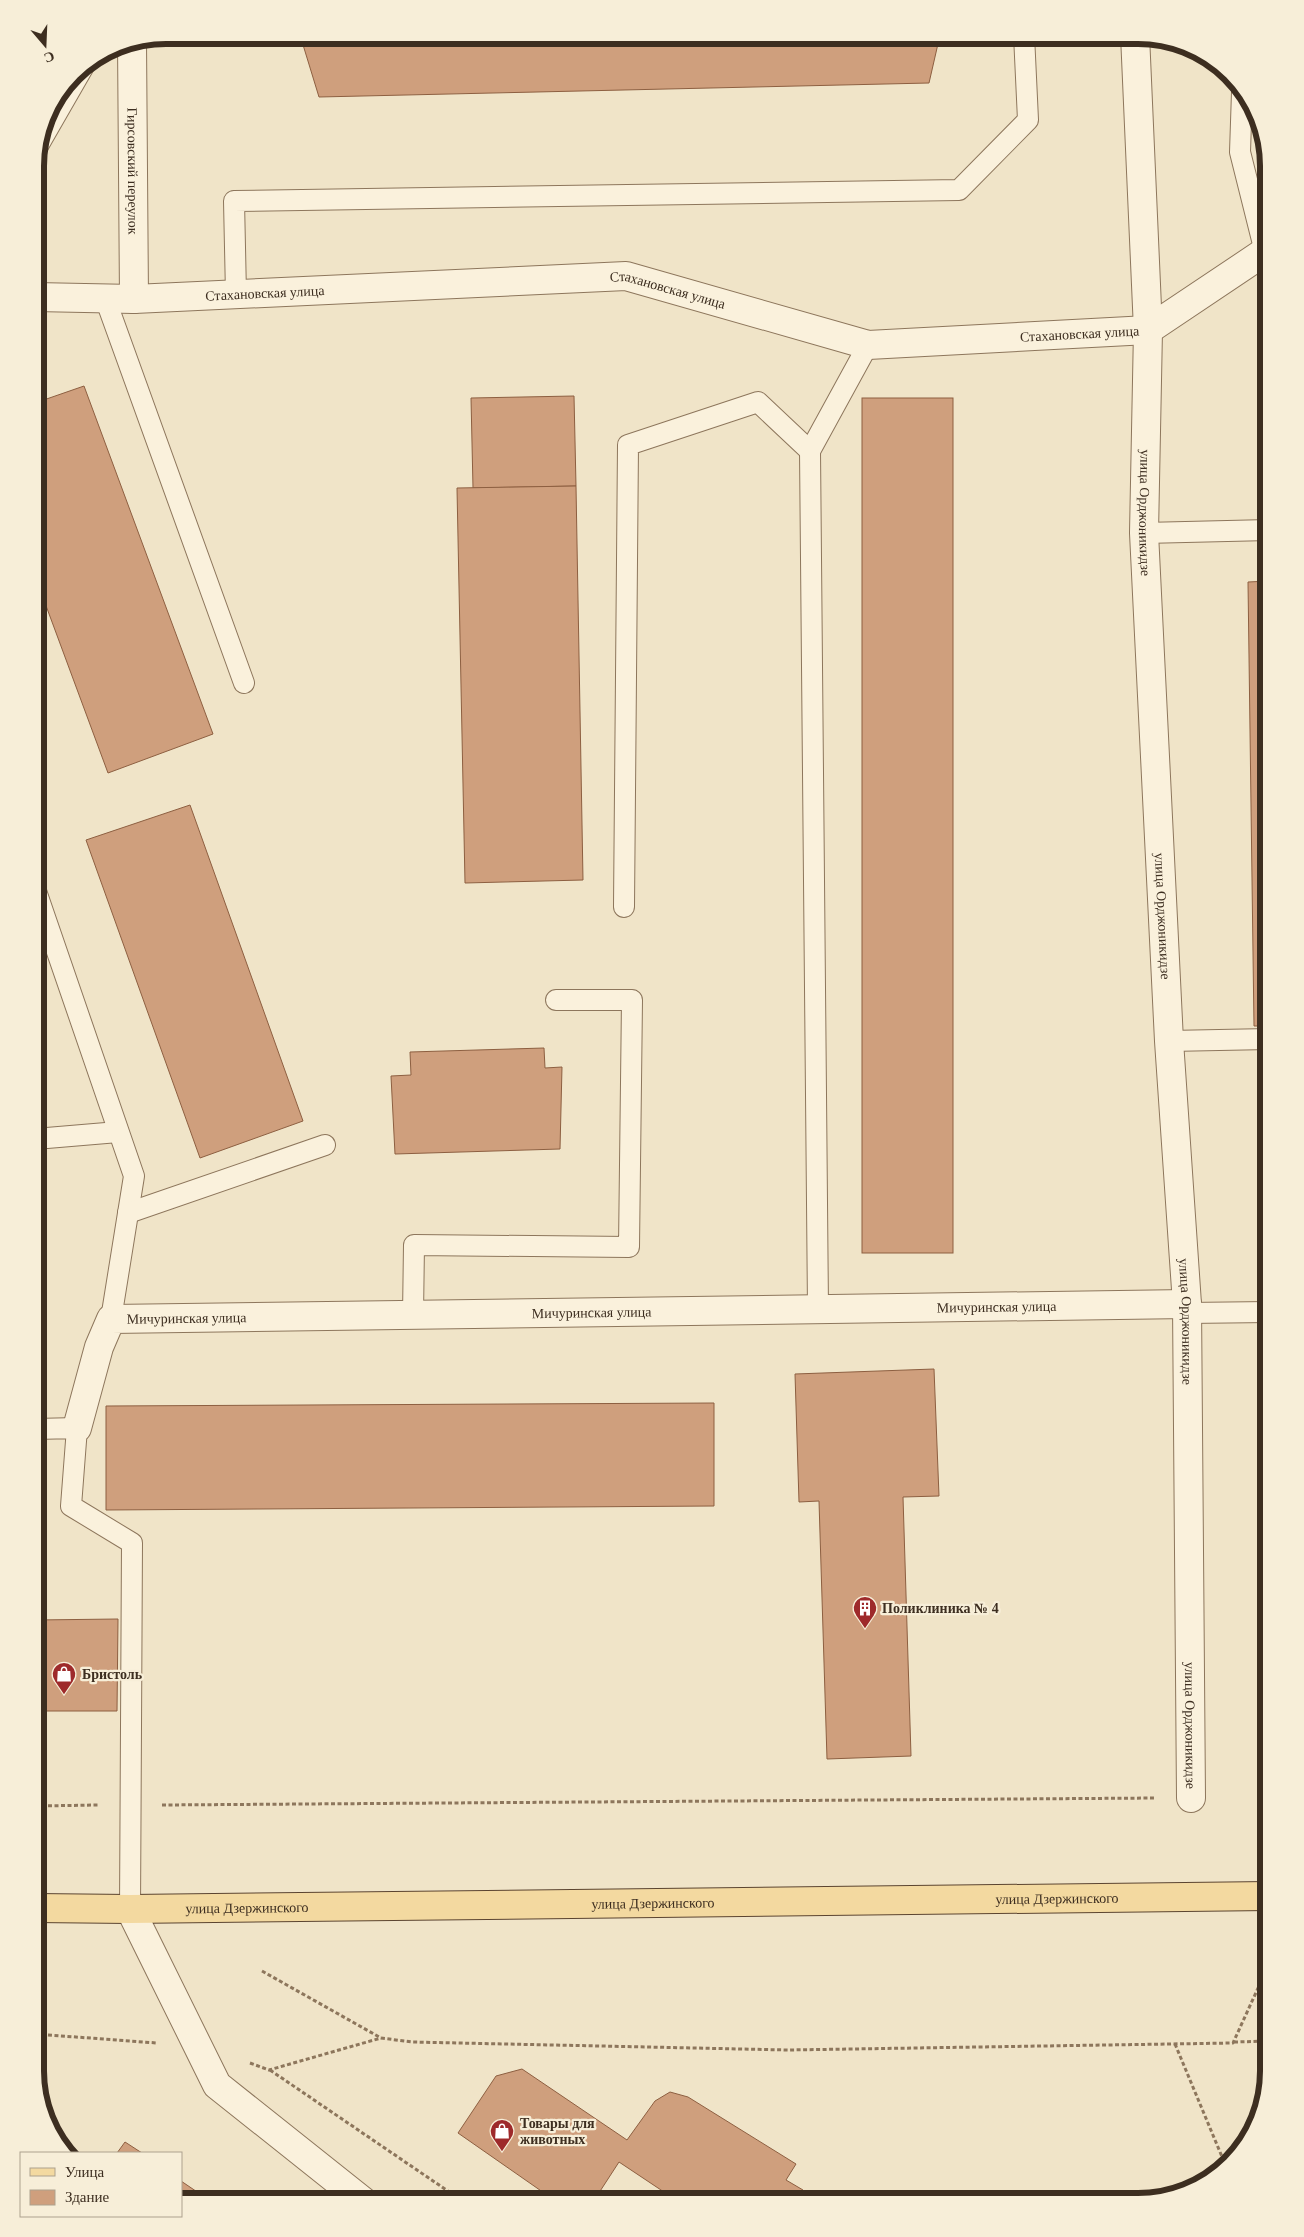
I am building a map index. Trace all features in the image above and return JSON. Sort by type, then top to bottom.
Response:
[{"type":"main road","name":"улица Дзержинского","points":[[44,1908],[130,1909],[1260,1896]]},
{"type":"street","name":"улица Орджоникидзе","points":[[1135,44],[1148,330],[1144,533],[1169,1041],[1187,1309],[1191,1798]]},
{"type":"street","name":"Гирсовский переулок","points":[[132,48],[134,299]]},
{"type":"street","name":"Стахановская улица","points":[[44,297],[134,299],[626,276],[868,345],[1148,330],[1260,256]]},
{"type":"street","name":"Мичуринская улица","points":[[78,1428],[99,1347],[111,1319],[818,1309],[1187,1309]]},
{"type":"street","points":[[130,1909],[217,2085],[353,2193]]},
{"type":"lane","points":[[236,294],[234,201],[960,190],[1028,120],[1024,44]]},
{"type":"lane","points":[[52,121],[71,89]]},
{"type":"lane","points":[[1242,101],[1240,152],[1260,225]]},
{"type":"lane","points":[[105,298],[244,683]]},
{"type":"lane","points":[[818,1309],[810,451],[868,345]]},
{"type":"lane","points":[[624,907],[628,444],[758,402],[810,451]]},
{"type":"lane","points":[[1144,533],[1260,530]]},
{"type":"lane","points":[[44,914],[134,1176],[111,1319]]},
{"type":"lane","points":[[413,1314],[414,1245],[629,1247],[632,1000],[556,1000]]},
{"type":"lane","points":[[1169,1041],[1260,1039]]},
{"type":"lane","points":[[44,1138],[118,1132]]},
{"type":"lane","points":[[128,1213],[325,1145]]},
{"type":"lane","points":[[1187,1309],[1260,1312]]},
{"type":"lane","points":[[44,1428],[78,1428],[70,1506],[132,1543],[130,1909]]},
{"type":"path","points":[[44,1806],[1191,1798]]},
{"type":"path","points":[[262,1972],[381,2038],[412,2042],[788,2050],[1260,2041]]},
{"type":"path","points":[[1234,2042],[1260,1984]]},
{"type":"path","points":[[1175,2044],[1223,2160]]},
{"type":"path","points":[[269,2070],[451,2193]]},
{"type":"building","points":[[303,44],[938,44],[929,83],[319,97]]},
{"type":"building","points":[[84,386],[213,734],[108,773],[44,600],[44,400]]},
{"type":"building","points":[[574,396],[576,486],[473,488],[471,398]]},
{"type":"building","points":[[862,398],[953,398],[953,1253],[862,1253]]},
{"type":"building","points":[[576,486],[583,880],[465,883],[457,488]]},
{"type":"building","points":[[1260,581],[1260,1026],[1254,1026],[1248,582]]},
{"type":"building","points":[[190,805],[303,1121],[200,1158],[86,840]]},
{"type":"building","points":[[544,1048],[545,1068],[562,1067],[560,1149],[395,1154],[391,1076],[411,1075],[410,1052]]},
{"type":"building","name":"Поликлиника № 4","points":[[934,1369],[939,1496],[903,1497],[911,1756],[827,1759],[819,1501],[799,1502],[795,1374]]},
{"type":"building","points":[[714,1403],[714,1506],[106,1510],[106,1406]]},
{"type":"building","points":[[118,1619],[117,1711],[44,1711],[44,1620]]},
{"type":"building","points":[[522,2069],[627,2140],[655,2101],[670,2092],[688,2097],[796,2164],[786,2180],[803,2190],[801,2193],[666,2193],[619,2162],[599,2193],[544,2193],[458,2133],[496,2076]]},
{"type":"building","points":[[125,2142],[140,2152],[118,2152]]},
{"type":"building","points":[[182,2182],[199,2193],[182,2193]]},
{"type":"place","name":"Поликлиника № 4","points":[[865,1629]]},
{"type":"place","name":"Бристоль","points":[[64,1695]]},
{"type":"place","name":"Товары для животных","points":[[502,2152]]}]
